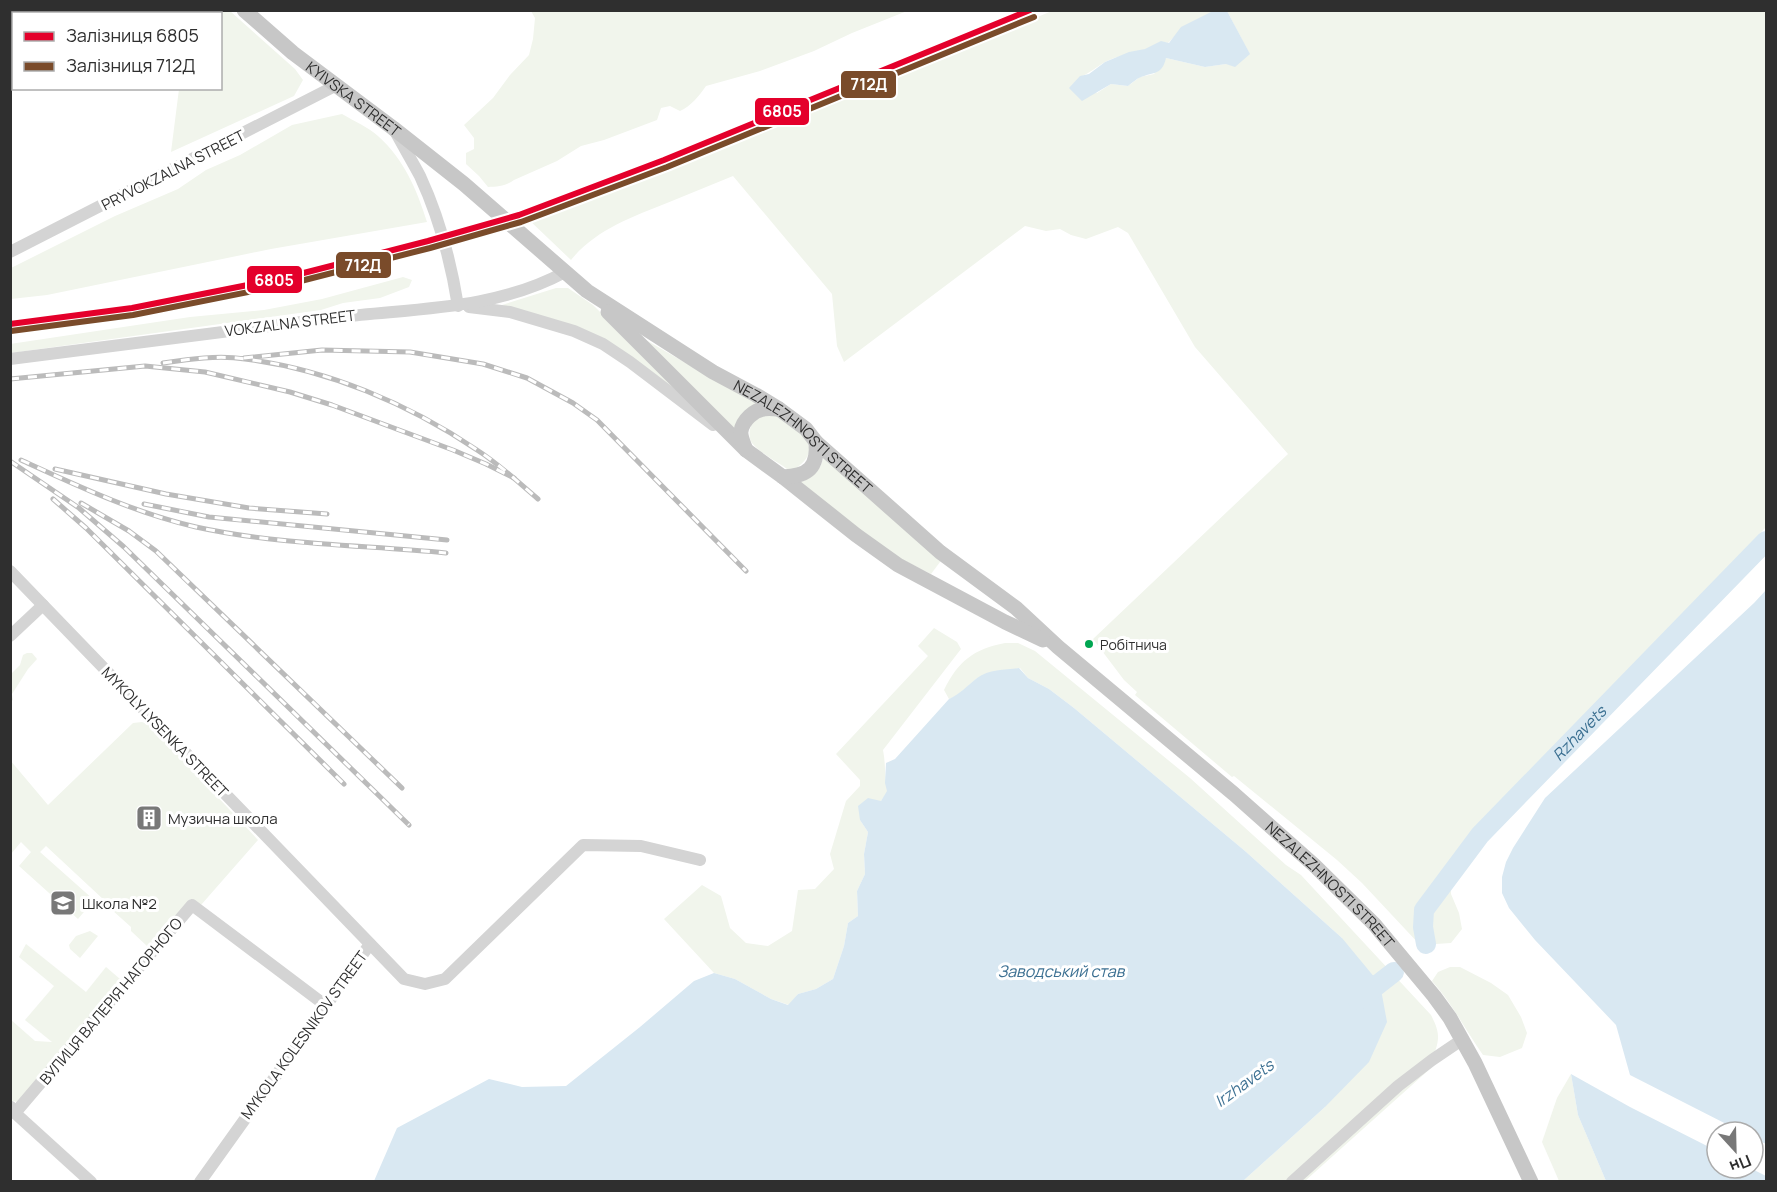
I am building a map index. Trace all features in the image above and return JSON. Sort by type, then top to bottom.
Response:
[{"type":"main road","name":"KYIVSKA STREET","points":[[243,10],[293,53],[464,184],[533,245]]},
{"type":"main road","name":"NEZALEZHNOSTI STREET","points":[[533,245],[587,291],[746,450],[856,535],[898,565],[1005,622],[1058,647]]},
{"type":"main road","name":"NEZALEZHNOSTI STREET","points":[[587,291],[713,372],[779,409],[806,429],[816,442],[940,552],[1016,608],[1058,647],[1233,794],[1342,891],[1374,924],[1434,996],[1463,1040],[1531,1182]]},
{"type":"main road","points":[[746,450],[741,430],[747,419],[756,411],[779,409]]},
{"type":"main road","points":[[783,477],[799,475],[814,464],[817,456],[816,442]]},
{"type":"street","name":"PRYVOKZALNA STREET","points":[[10,252],[335,86]]},
{"type":"street","points":[[393,128],[420,176],[434,213],[452,269],[458,306],[510,312],[574,331],[603,344],[746,450]]},
{"type":"street","name":"VOKZALNA STREET","points":[[10,359],[387,312],[458,306],[510,295],[565,272]]},
{"type":"street","name":"MYKOLY LYSENKA STREET","points":[[10,571],[369,944]]},
{"type":"street","points":[[10,636],[43,604]]},
{"type":"street","name":"MYKOLA KOLESNIKOV STREET","points":[[200,1182],[369,944],[404,979],[425,984],[446,979],[583,845],[641,846],[700,860]]},
{"type":"street","name":"ВУЛИЦЯ ВАЛЕРІЯ НАГОРНОГО","points":[[13,1110],[192,905],[325,1005]]},
{"type":"street","points":[[1292,1182],[1398,1086],[1463,1040]]},
{"type":"street","points":[[13,1110],[91,1182]]},
{"type":"shaded area","points":[[182,11],[230,11],[295,69],[303,80],[294,96],[171,152],[179,90],[222,90],[222,12]]},
{"type":"shaded area","points":[[531,11],[907,11],[814,51],[760,71],[706,86],[695,100],[680,111],[670,106],[661,108],[657,120],[581,146],[557,161],[505,185],[488,187],[466,164],[466,153],[474,149],[474,138],[464,125],[493,98],[529,55],[535,18]]},
{"type":"shaded area","points":[[1052,11],[1215,11],[1168,43],[1159,43],[1120,56],[1080,77],[1097,93],[1111,84],[1128,86],[1140,77],[1154,74],[1166,58],[1205,67],[1226,64],[1249,53],[1227,11],[1766,11],[1766,527],[1502,808],[1450,875],[1451,894],[1459,913],[1462,929],[1451,943],[1420,945],[1362,883],[1337,860],[1234,776],[1232,777],[1135,695],[1137,692],[1124,680],[1093,639],[1288,454],[1195,347],[1128,233],[1118,227],[1086,239],[1060,229],[1046,231],[1025,226],[844,362],[837,346],[832,294],[733,176],[603,232],[591,240],[571,260],[527,218],[668,167]]},
{"type":"shaded area","points":[[342,114],[374,133],[395,155],[414,187],[427,222],[271,249],[47,295],[11,299],[11,268],[115,216],[178,189],[206,170],[240,155],[292,125]]},
{"type":"shaded area","points":[[403,277],[412,280],[409,287],[380,298],[343,303],[321,310],[11,353],[10,344],[190,317],[264,310],[322,299]]},
{"type":"shaded area","points":[[556,288],[568,288],[593,305],[702,412],[576,328],[502,305]]},
{"type":"shaded area","points":[[639,336],[717,381],[758,403],[736,432]]},
{"type":"shaded area","points":[[778,414],[801,433],[809,446],[809,453],[795,469],[787,469],[759,450],[750,440],[750,429],[755,419],[763,415]]},
{"type":"shaded area","points":[[824,455],[943,558],[931,574],[901,559],[797,484],[815,474]]},
{"type":"shaded area","points":[[934,628],[957,642],[961,649],[883,750],[888,791],[881,801],[860,820],[868,832],[864,854],[865,874],[857,891],[858,916],[848,923],[844,946],[833,979],[816,989],[798,994],[789,1005],[771,999],[735,979],[714,973],[664,919],[702,885],[721,896],[730,928],[746,943],[768,946],[792,931],[798,890],[815,889],[834,869],[830,854],[846,801],[860,786],[860,780],[836,754],[928,656],[918,646]]},
{"type":"shaded area","points":[[1005,643],[1018,643],[1035,651],[1190,778],[1286,865],[1301,875],[1431,1015],[1438,1036],[1431,1068],[1305,1181],[1243,1181],[1325,1107],[1342,938],[1245,851],[1074,708],[1049,689],[1028,678],[1020,668],[977,678],[958,695],[949,699],[944,690],[961,664],[984,649]]},
{"type":"shaded area","points":[[32,653],[37,659],[12,694],[13,700],[11,701],[11,674],[20,665],[23,655]]},
{"type":"shaded area","points":[[142,722],[150,725],[258,840],[201,905],[190,899],[184,909],[148,947],[131,931],[131,927],[103,902],[104,900],[46,846],[40,852],[94,900],[78,919],[19,866],[31,852],[21,842],[11,854],[10,760],[48,805],[133,723]]},
{"type":"shaded area","points":[[90,931],[98,936],[80,958],[70,949],[69,945],[76,936]]},
{"type":"shaded area","points":[[26,944],[86,992],[106,967],[120,979],[104,998],[109,1007],[26,1103],[12,1101],[11,1098],[10,1019],[35,1041],[52,1042],[25,1020],[54,986],[19,957]]},
{"type":"shaded area","points":[[1450,967],[1460,967],[1508,995],[1527,1033],[1522,1048],[1500,1057],[1483,1055],[1432,981],[1438,972]]},
{"type":"shaded area","points":[[1571,1074],[1578,1115],[1606,1181],[1559,1181],[1542,1142],[1557,1098]]},
{"type":"water","points":[[1213,11],[1227,11],[1250,54],[1235,67],[1226,64],[1205,67],[1166,58],[1157,72],[1139,78],[1128,86],[1111,84],[1082,101],[1069,88],[1080,76],[1089,74],[1105,62],[1129,52],[1145,49],[1161,41],[1169,43],[1181,27]]},
{"type":"water","points":[[1766,590],[1766,1144],[1765,1120],[1718,1120],[1630,1075],[1616,1025],[1535,940],[1509,908],[1502,893],[1502,877],[1506,862],[1545,798]]},
{"type":"water","name":"Заводський став","points":[[1019,668],[1028,678],[1049,689],[1074,708],[1245,851],[1342,938],[1380,984],[1387,1022],[1369,1062],[1325,1107],[1243,1181],[374,1181],[397,1128],[489,1079],[522,1087],[566,1086],[694,981],[714,973],[735,979],[771,999],[788,1005],[798,994],[816,989],[833,979],[844,946],[848,923],[858,916],[857,891],[865,874],[864,854],[868,832],[860,820],[858,806],[868,798],[881,801],[887,791],[886,763],[895,759],[949,699],[982,675],[997,670]]},
{"type":"water","points":[[1571,1074],[1705,1145],[1705,1180],[1765,1180],[1765,1176],[1766,1181],[1606,1181],[1578,1115]]},
{"type":"waterway","name":"Rzhavets","points":[[1426,944],[1423,927],[1424,910],[1480,835],[1766,541]]},
{"type":"waterway","name":"Irzhavets","points":[[1358,1000],[1394,972]]},
{"type":"railway","points":[[244,358],[322,350],[410,352],[483,364],[527,378],[573,403],[597,420],[746,571]]},
{"type":"railway","points":[[163,363],[225,357],[276,364],[337,380],[395,404],[451,433],[493,461],[538,499]]},
{"type":"railway","points":[[10,379],[145,366],[205,372],[290,392],[332,405],[453,450],[514,478]]},
{"type":"railway","points":[[21,460],[129,507],[196,527],[258,538],[446,553]]},
{"type":"railway","points":[[10,461],[79,508],[124,547],[409,825]]},
{"type":"railway","points":[[55,469],[166,494],[249,508],[327,514]]},
{"type":"railway","points":[[53,499],[86,528],[344,784]]},
{"type":"railway","points":[[81,503],[129,531],[156,551],[402,788]]},
{"type":"railway","points":[[144,504],[209,517],[447,540]]},
{"type":"rail line","name":"6805","points":[[10,324],[132,308],[288,277],[519,215],[664,160],[1030,10]]},
{"type":"rail line","name":"712Д","points":[[11,331],[133,315],[289,284],[521,222],[667,167],[1034,17]]},
{"type":"place","name":"Робітнича","points":[[1089,644]]},
{"type":"place","name":"Музична школа","points":[[149,818]]},
{"type":"place","name":"Школа №2","points":[[63,903]]}]
